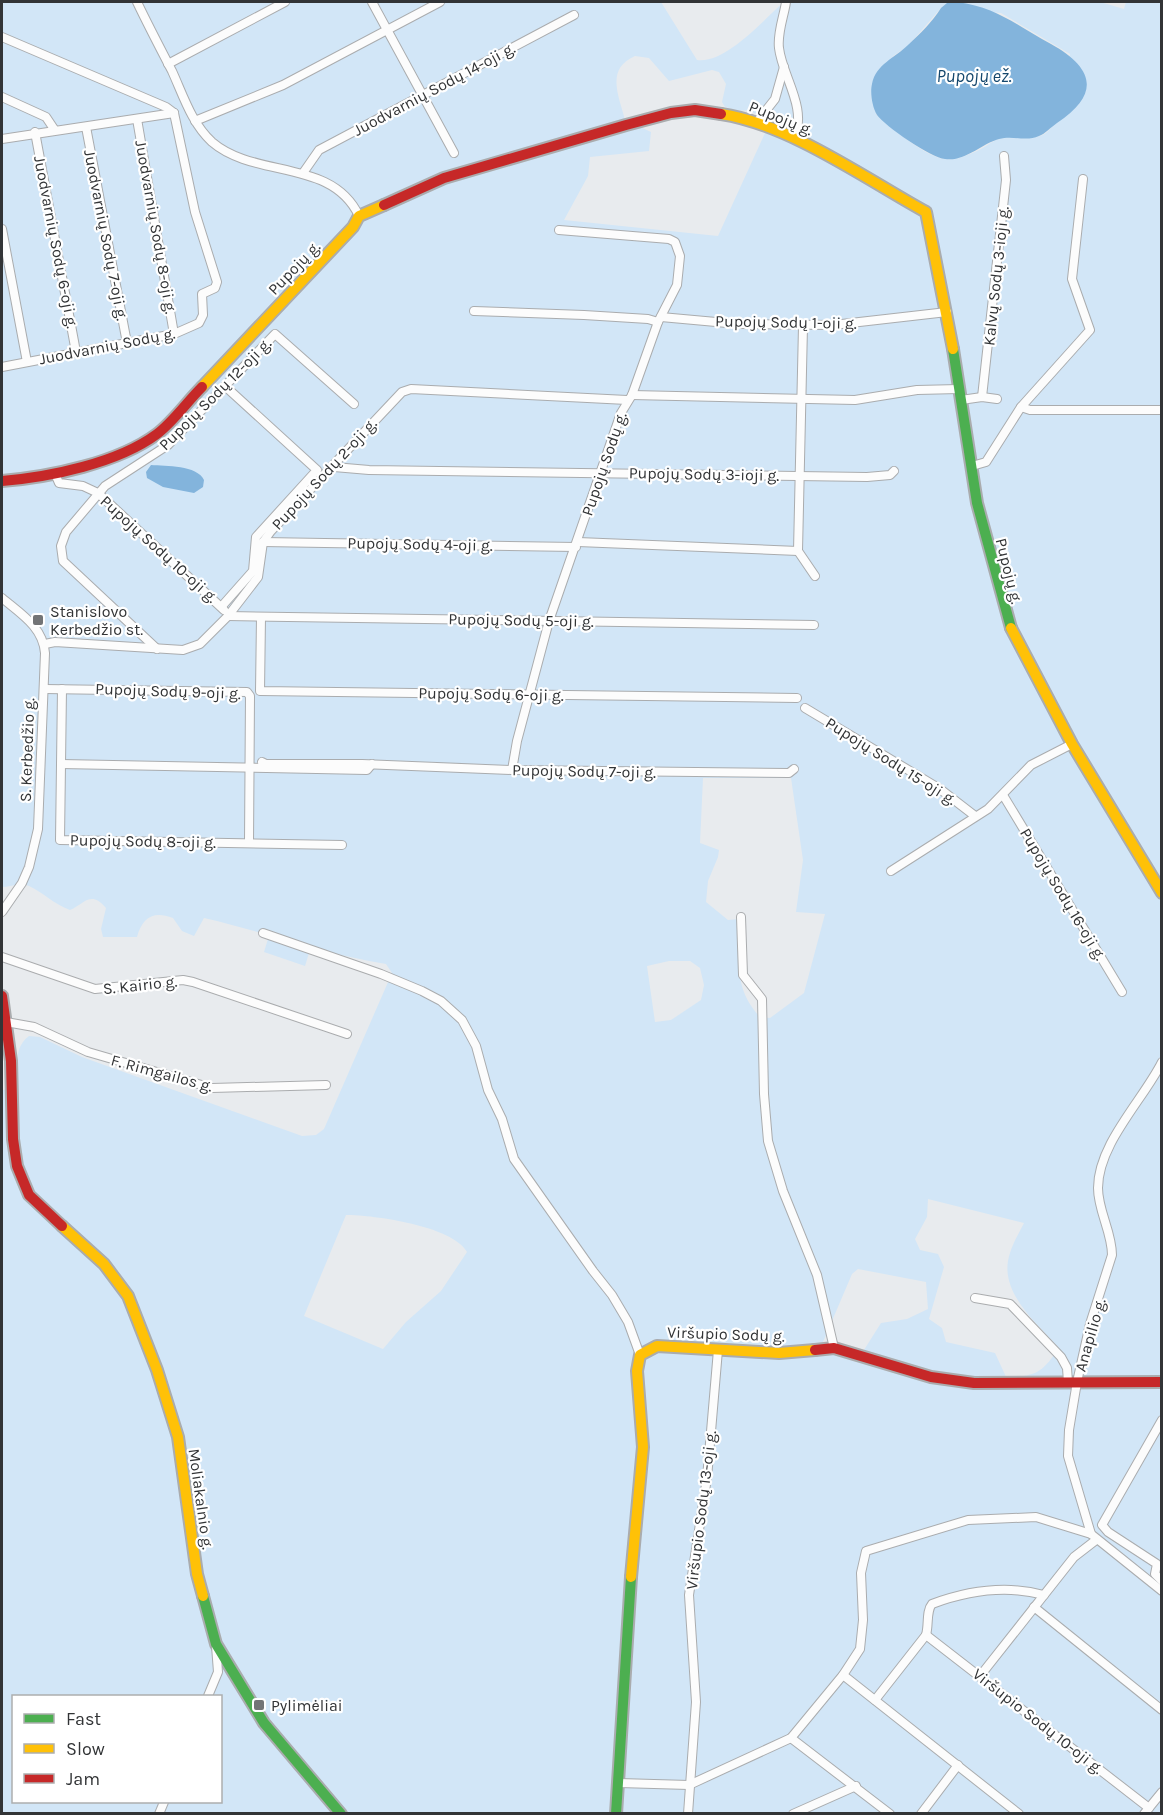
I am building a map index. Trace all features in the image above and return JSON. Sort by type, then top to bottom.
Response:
[{"type":"street","points":[[136,2],[195,121],[214,144],[229,153],[303,173],[345,195],[359,216]]},
{"type":"street","points":[[168,64],[285,2]]},
{"type":"street","points":[[372,2],[454,153]]},
{"type":"street","points":[[195,121],[283,85],[440,2]]},
{"type":"street","points":[[786,2],[778,45],[790,80],[799,124],[794,138]]},
{"type":"street","name":"Juodvarnių Sodų 14-oji g.","points":[[303,173],[319,150],[574,15]]},
{"type":"street","points":[[2,37],[166,107],[174,113]]},
{"type":"street","points":[[757,122],[775,99],[784,67]]},
{"type":"street","points":[[2,97],[46,117],[54,129]]},
{"type":"street","name":"Pupojų g.","points":[[2,482],[56,476],[118,455],[157,434],[353,227],[359,216],[444,178],[671,113],[712,112],[757,122],[794,138],[926,212],[947,312],[980,514],[1007,621],[1072,744],[1161,893]]},
{"type":"street","points":[[2,139],[54,129],[86,127],[174,113]]},
{"type":"street","name":"Juodvarnių Sodų g.","points":[[2,367],[174,334],[199,323],[203,315],[202,294],[217,286],[195,212],[174,113]]},
{"type":"street","name":"Juodvarnių Sodų 8-oji g.","points":[[137,119],[174,334]]},
{"type":"street","name":"Juodvarnių Sodų 7-oji g.","points":[[86,127],[127,342]]},
{"type":"street","name":"Juodvarnių Sodų 6-oji g.","points":[[35,132],[76,352]]},
{"type":"street","name":"Kalvų Sodų 3-ioji g.","points":[[982,397],[1006,180],[1004,156]]},
{"type":"street","points":[[972,466],[986,462],[1021,407],[1090,330],[1072,279],[1083,179]]},
{"type":"street","points":[[2,229],[27,362]]},
{"type":"street","name":"Pupojų Sodų g.","points":[[512,770],[528,694],[549,621],[629,397],[659,319],[680,275],[680,256],[675,242],[662,237],[559,230]]},
{"type":"street","name":"Pupojų Sodų 1-oji g.","points":[[474,311],[802,326],[867,323],[947,312]]},
{"type":"street","points":[[802,326],[798,551],[815,576]]},
{"type":"street","name":"Pupojų Sodų 12-oji g.","points":[[157,649],[63,561],[61,546],[66,532],[98,493],[117,476],[168,446],[275,334],[354,404]]},
{"type":"street","points":[[222,606],[253,571],[256,537],[317,470],[226,387]]},
{"type":"street","name":"Pupojų Sodų 2-oji g.","points":[[45,644],[55,642],[183,650],[195,647],[228,616],[260,573],[263,542],[278,522],[333,467],[393,400],[411,389],[629,397],[855,400],[917,390],[997,399]]},
{"type":"street","points":[[1021,407],[1030,410],[1161,410]]},
{"type":"street","name":"Pupojų Sodų 3-ioji g.","points":[[333,467],[369,470],[867,477],[890,475],[894,471]]},
{"type":"street","name":"Pupojų Sodų 10-oji g.","points":[[56,476],[59,483],[83,486],[98,493],[222,606],[228,616]]},
{"type":"street","name":"Pupojų Sodų 4-oji g.","points":[[263,542],[577,545],[798,551]]},
{"type":"street","points":[[2,598],[36,627],[45,644]]},
{"type":"street","name":"Pupojų Sodų 5-oji g.","points":[[228,616],[814,625]]},
{"type":"street","name":"Pupojų Sodų 6-oji g.","points":[[261,617],[260,691],[797,698]]},
{"type":"street","name":"S. Kerbedžio g.","points":[[2,912],[22,883],[29,867],[38,829],[45,644]]},
{"type":"street","name":"Pupojų Sodų 9-oji g.","points":[[45,689],[247,692],[250,696],[249,843]]},
{"type":"street","name":"Pupojų Sodų 8-oji g.","points":[[62,689],[60,840],[342,845]]},
{"type":"street","name":"Pupojų Sodų 15-oji g.","points":[[805,708],[940,789],[975,816]]},
{"type":"street","points":[[891,871],[988,809],[1031,765],[1072,744]]},
{"type":"street","name":"Pupojų Sodų 7-oji g.","points":[[262,762],[266,764],[372,764],[512,770],[789,773],[794,769]]},
{"type":"street","name":"Pupojų Sodų 7-oji g.","points":[[61,764],[367,770],[372,764]]},
{"type":"street","name":"Pupojų Sodų 16-oji g.","points":[[1003,795],[1122,992]]},
{"type":"street","points":[[741,917],[743,975],[762,999],[764,1094],[768,1141],[783,1191],[817,1275],[834,1348]]},
{"type":"street","points":[[263,933],[381,974],[441,1002],[462,1020],[476,1046],[488,1090],[502,1119],[514,1159],[612,1295],[628,1322],[640,1355],[637,1371],[642,1447],[635,1520],[616,1814]]},
{"type":"street","name":"S. Kairio g.","points":[[2,957],[95,989],[183,980],[193,981],[347,1034]]},
{"type":"street","points":[[2,996],[6,1022],[5,1057]]},
{"type":"street","name":"F. Rimgailos g.","points":[[6,1022],[34,1027],[88,1052],[212,1088],[326,1085]]},
{"type":"street","name":"Moliakalnio g.","points":[[5,1057],[13,1155],[28,1195],[104,1264],[118,1280],[135,1312],[157,1370],[178,1437],[197,1574],[216,1644],[231,1674],[264,1723],[341,1814]]},
{"type":"street","name":"Anapilio g.","points":[[1094,1537],[1068,1456],[1072,1382],[1112,1255],[1112,1245],[1098,1191],[1100,1167],[1113,1140],[1161,1062]]},
{"type":"street","points":[[975,1298],[1011,1304],[1061,1357],[1068,1368],[1072,1382]]},
{"type":"street","name":"Viršupio Sodų g.","points":[[640,1355],[657,1346],[780,1353],[834,1348],[947,1380],[974,1383],[1161,1382]]},
{"type":"street","name":"Viršupio Sodų 13-oji g.","points":[[688,1814],[696,1702],[689,1595],[707,1478],[717,1350]]},
{"type":"street","points":[[1161,1420],[1102,1525],[1108,1532],[1159,1562],[1155,1574],[1161,1581]]},
{"type":"street","points":[[619,1783],[689,1785],[791,1738],[843,1674],[860,1649],[863,1620],[861,1573],[866,1551],[968,1520],[1036,1517],[1094,1537],[1161,1591]]},
{"type":"street","points":[[980,1676],[1078,1552],[1094,1537]]},
{"type":"street","points":[[1134,1568],[1144,1555]]},
{"type":"street","points":[[874,1700],[926,1635],[929,1606],[948,1598],[1005,1590],[1044,1595]]},
{"type":"street","points":[[1034,1607],[1161,1710]]},
{"type":"street","name":"Viršupio Sodų 10-oji g.","points":[[926,1635],[1147,1811]]},
{"type":"street","points":[[208,1695],[218,1672],[216,1644]]},
{"type":"street","points":[[218,1672],[231,1674]]},
{"type":"street","points":[[843,1674],[1019,1814]]},
{"type":"street","points":[[791,1738],[890,1814]]},
{"type":"street","points":[[921,1814],[958,1765]]},
{"type":"street","points":[[793,1814],[856,1786]]},
{"type":"street","points":[[1147,1811],[1161,1792]]},
{"type":"shaded area","points":[[2,2],[661,2],[697,60],[720,55],[732,48],[784,2],[1100,2],[1124,9],[1126,2],[1161,2],[1161,1813],[2,1813],[2,1090],[16,1088],[18,1084],[18,1052],[29,1036],[40,1037],[82,1057],[302,1136],[316,1135],[324,1129],[392,973],[386,964],[340,955],[204,918],[194,936],[182,931],[173,918],[154,915],[145,921],[137,937],[103,937],[101,929],[106,908],[101,903],[92,899],[70,910],[29,886],[2,887]],"holes":[[[941,8],[1001,13],[1070,54],[1058,112],[1052,126],[1043,135],[1005,137],[957,158],[938,157],[919,148],[876,114],[893,56],[907,47]],[[635,56],[649,58],[669,81],[712,70],[719,72],[726,84],[722,102],[725,107],[737,111],[749,110],[770,122],[718,236],[564,220],[588,176],[590,157],[649,151],[651,132],[625,120],[618,93],[617,76],[626,61]],[[703,778],[791,778],[803,860],[796,912],[825,914],[804,993],[770,1018],[760,1017],[745,994],[741,982],[739,919],[728,920],[706,902],[708,881],[719,850],[700,843]],[[669,961],[690,961],[700,968],[704,985],[701,1000],[671,1020],[655,1022],[647,966]],[[928,1199],[1024,1223],[1014,1242],[1007,1267],[1009,1280],[1021,1305],[1059,1348],[1043,1368],[1026,1376],[1007,1379],[995,1353],[946,1342],[942,1328],[929,1319],[944,1267],[938,1254],[920,1250],[915,1239],[927,1217]],[[346,1215],[375,1217],[430,1229],[459,1243],[467,1252],[441,1291],[406,1322],[383,1349],[304,1316]],[[858,1269],[926,1282],[928,1309],[907,1319],[881,1323],[857,1361],[820,1349],[852,1274]]]},
{"type":"shaded area","points":[[268,939],[309,953],[305,966],[264,952]]},
{"type":"water","name":"Pupojų ež.","points":[[957,2],[995,13],[1065,53],[1076,62],[1087,82],[1086,92],[1081,102],[1041,135],[1034,138],[999,139],[959,158],[952,159],[945,159],[930,153],[889,126],[877,115],[872,100],[872,84],[877,71],[903,50],[941,8],[947,3]]},
{"type":"water","points":[[151,465],[180,467],[195,471],[204,480],[203,487],[194,493],[163,487],[147,478],[146,472]]},
{"type":"traffic: fast","points":[[953,349],[977,503],[1011,628]]},
{"type":"traffic: fast","points":[[616,1814],[631,1577]]},
{"type":"traffic: fast","points":[[203,1596],[216,1644],[264,1723],[341,1814]]},
{"type":"traffic: slow","points":[[721,114],[747,120],[800,141],[926,212],[953,349]]},
{"type":"traffic: slow","points":[[202,387],[353,227],[359,216],[384,205]]},
{"type":"traffic: slow","points":[[1011,628],[1072,744],[1162,893]]},
{"type":"traffic: slow","points":[[62,1226],[104,1264],[128,1296],[157,1370],[178,1437],[197,1574],[203,1596]]},
{"type":"traffic: slow","points":[[631,1577],[643,1447],[637,1371],[640,1355],[657,1346],[779,1353],[815,1350]]},
{"type":"traffic: jam","points":[[384,205],[444,178],[626,125],[671,113],[695,110],[721,114]]},
{"type":"traffic: jam","points":[[2,481],[62,472],[123,453],[163,429],[202,387]]},
{"type":"traffic: jam","points":[[2,996],[11,1061],[13,1139],[17,1166],[29,1195],[62,1226]]},
{"type":"traffic: jam","points":[[815,1350],[834,1348],[931,1377],[974,1383],[1162,1382]]},
{"type":"place","name":"Stanislovo Kerbedžio st.","points":[[38,620]]},
{"type":"place","name":"Pylimėliai","points":[[259,1705]]}]
